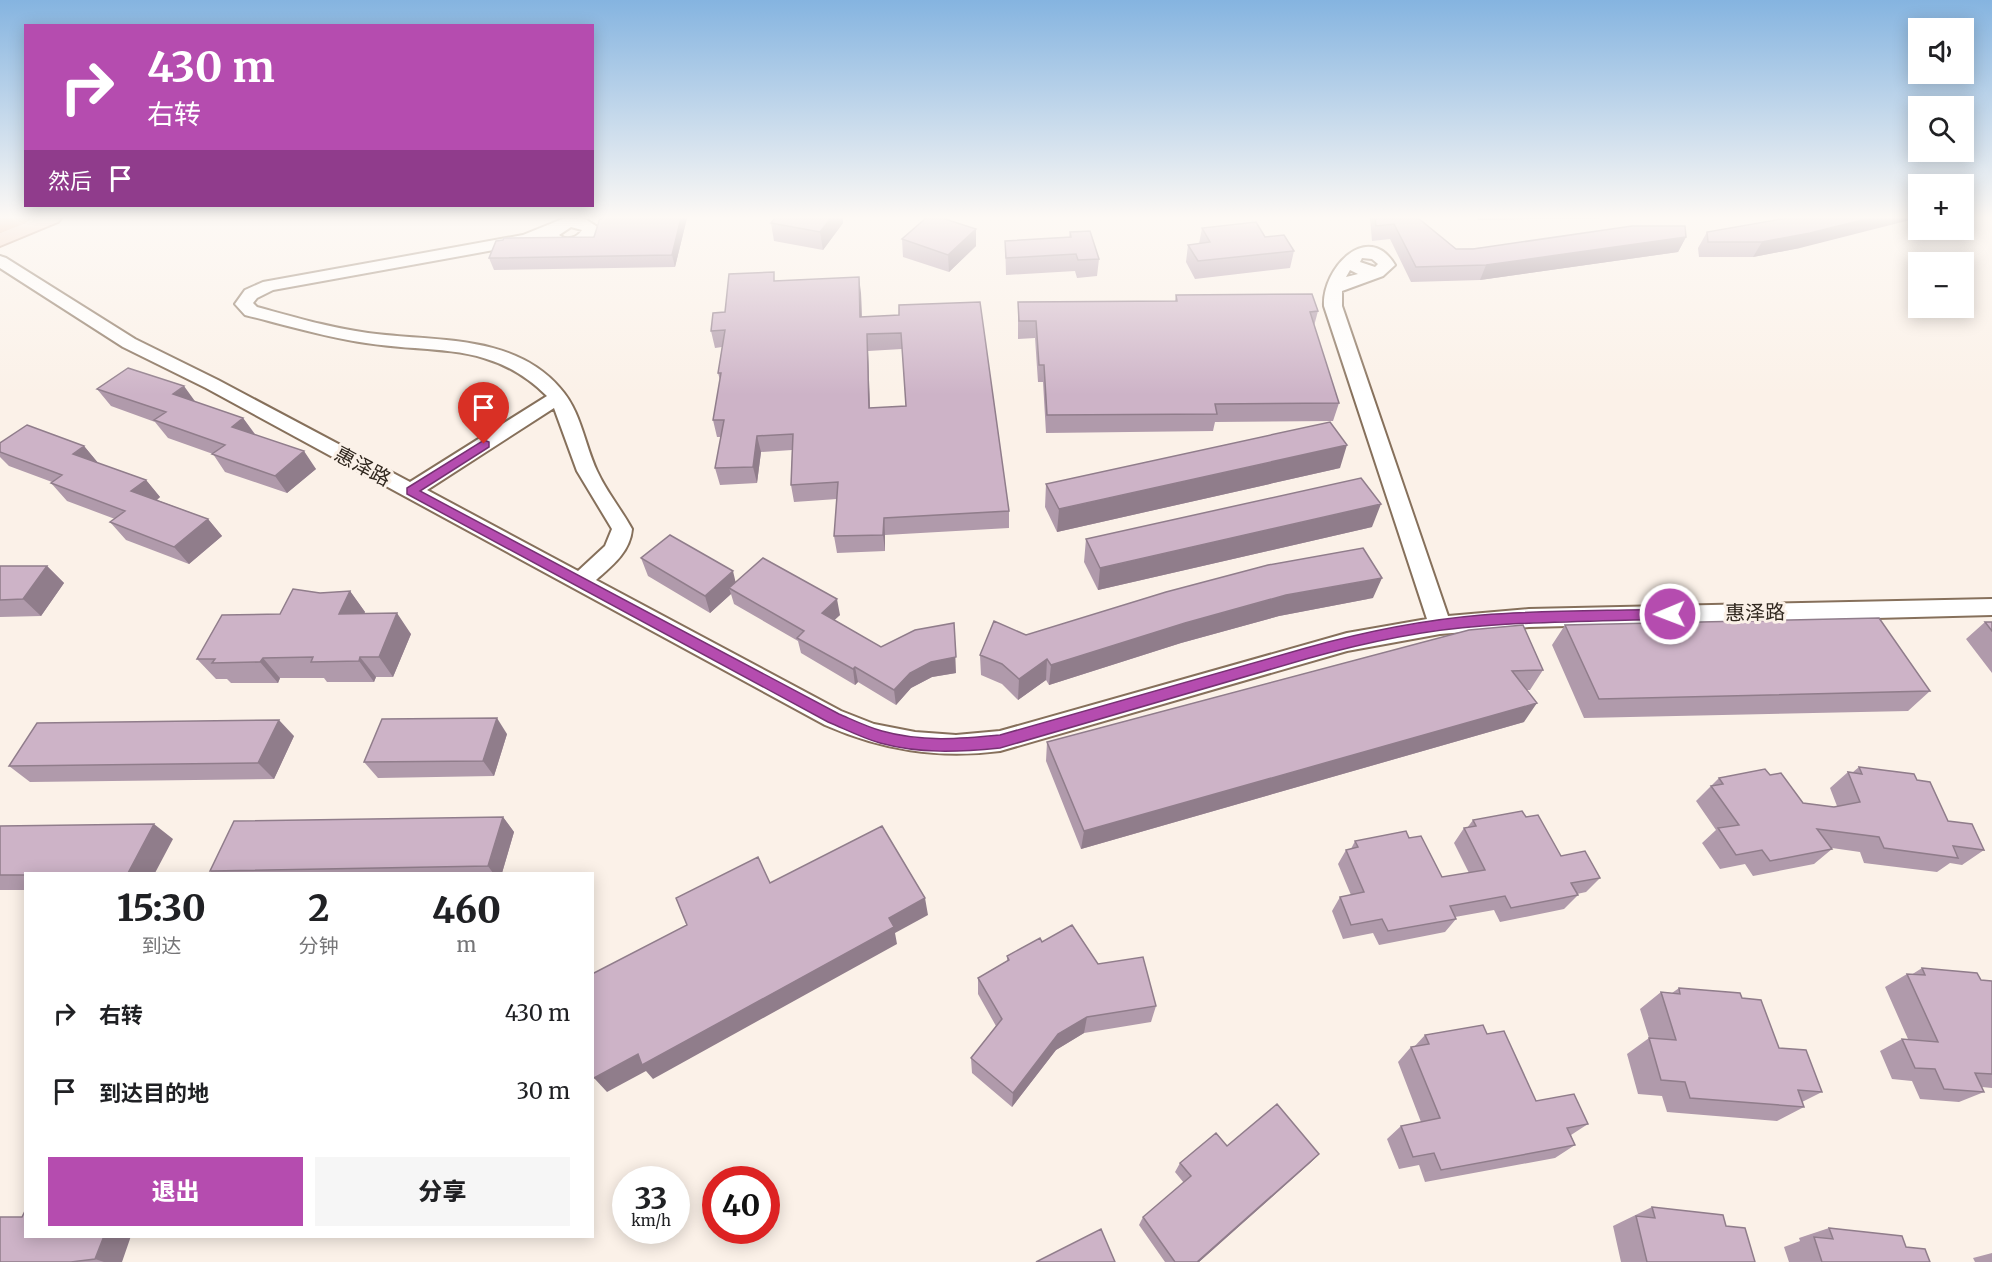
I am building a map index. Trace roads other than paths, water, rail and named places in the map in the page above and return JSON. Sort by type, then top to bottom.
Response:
[{"type":"street","name":"惠泽路","points":[[25,277],[129,343],[212,384],[855,728],[878,737],[928,746],[1000,741],[1337,645],[1440,625],[1529,618],[1992,607]]},
{"type":"street","points":[[319,277],[269,286],[251,294],[244,304],[251,311],[353,335],[446,344],[503,357],[532,372],[558,398],[567,414],[588,474],[622,530],[618,546],[580,582]]},
{"type":"street","points":[[1337,277],[1333,306],[1440,625]]},
{"type":"street","points":[[1334,288],[1364,277]]},
{"type":"street","points":[[411,491],[558,398]]}]
